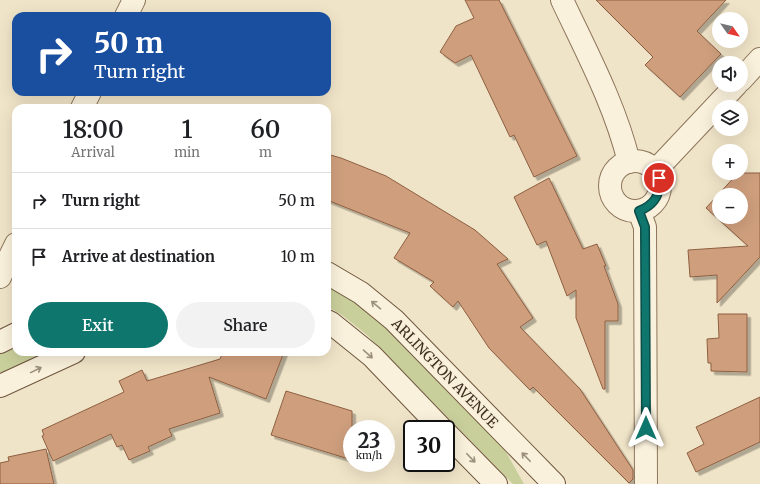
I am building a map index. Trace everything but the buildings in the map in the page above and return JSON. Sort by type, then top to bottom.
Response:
[{"type":"street","points":[[128,12],[134,0]]},
{"type":"street","points":[[562,0],[610,103],[622,136],[629,162]]},
{"type":"street","points":[[748,72],[760,59]]},
{"type":"street","points":[[655,171],[729,92]]},
{"type":"street","points":[[629,162],[643,162],[655,171],[659,178],[660,187],[658,195],[650,205],[639,211],[631,211],[616,203],[611,196],[609,187],[611,179],[615,171],[621,165],[629,162]]},
{"type":"street","points":[[639,211],[645,227],[646,484]]},
{"type":"street","points":[[0,277],[12,252]]},
{"type":"street","name":"ARLINGTON AVENUE","points":[[331,275],[361,293],[394,320],[554,484]]},
{"type":"street","points":[[331,322],[372,356],[433,420]]},
{"type":"street","points":[[0,342],[12,336]]},
{"type":"street","points":[[0,386],[65,356]]},
{"type":"street","points":[[455,442],[496,484]]},
{"type":"green space","points":[[331,287],[355,301],[377,317],[501,443],[524,484],[513,484],[455,425],[455,420],[450,420],[367,335],[342,315],[331,308]]},
{"type":"green space","points":[[12,347],[12,356],[41,356],[8,372],[0,372],[0,353]]},
{"type":"route","points":[[646,428],[645,227],[639,211],[647,208],[654,202],[660,187],[659,178]]}]
